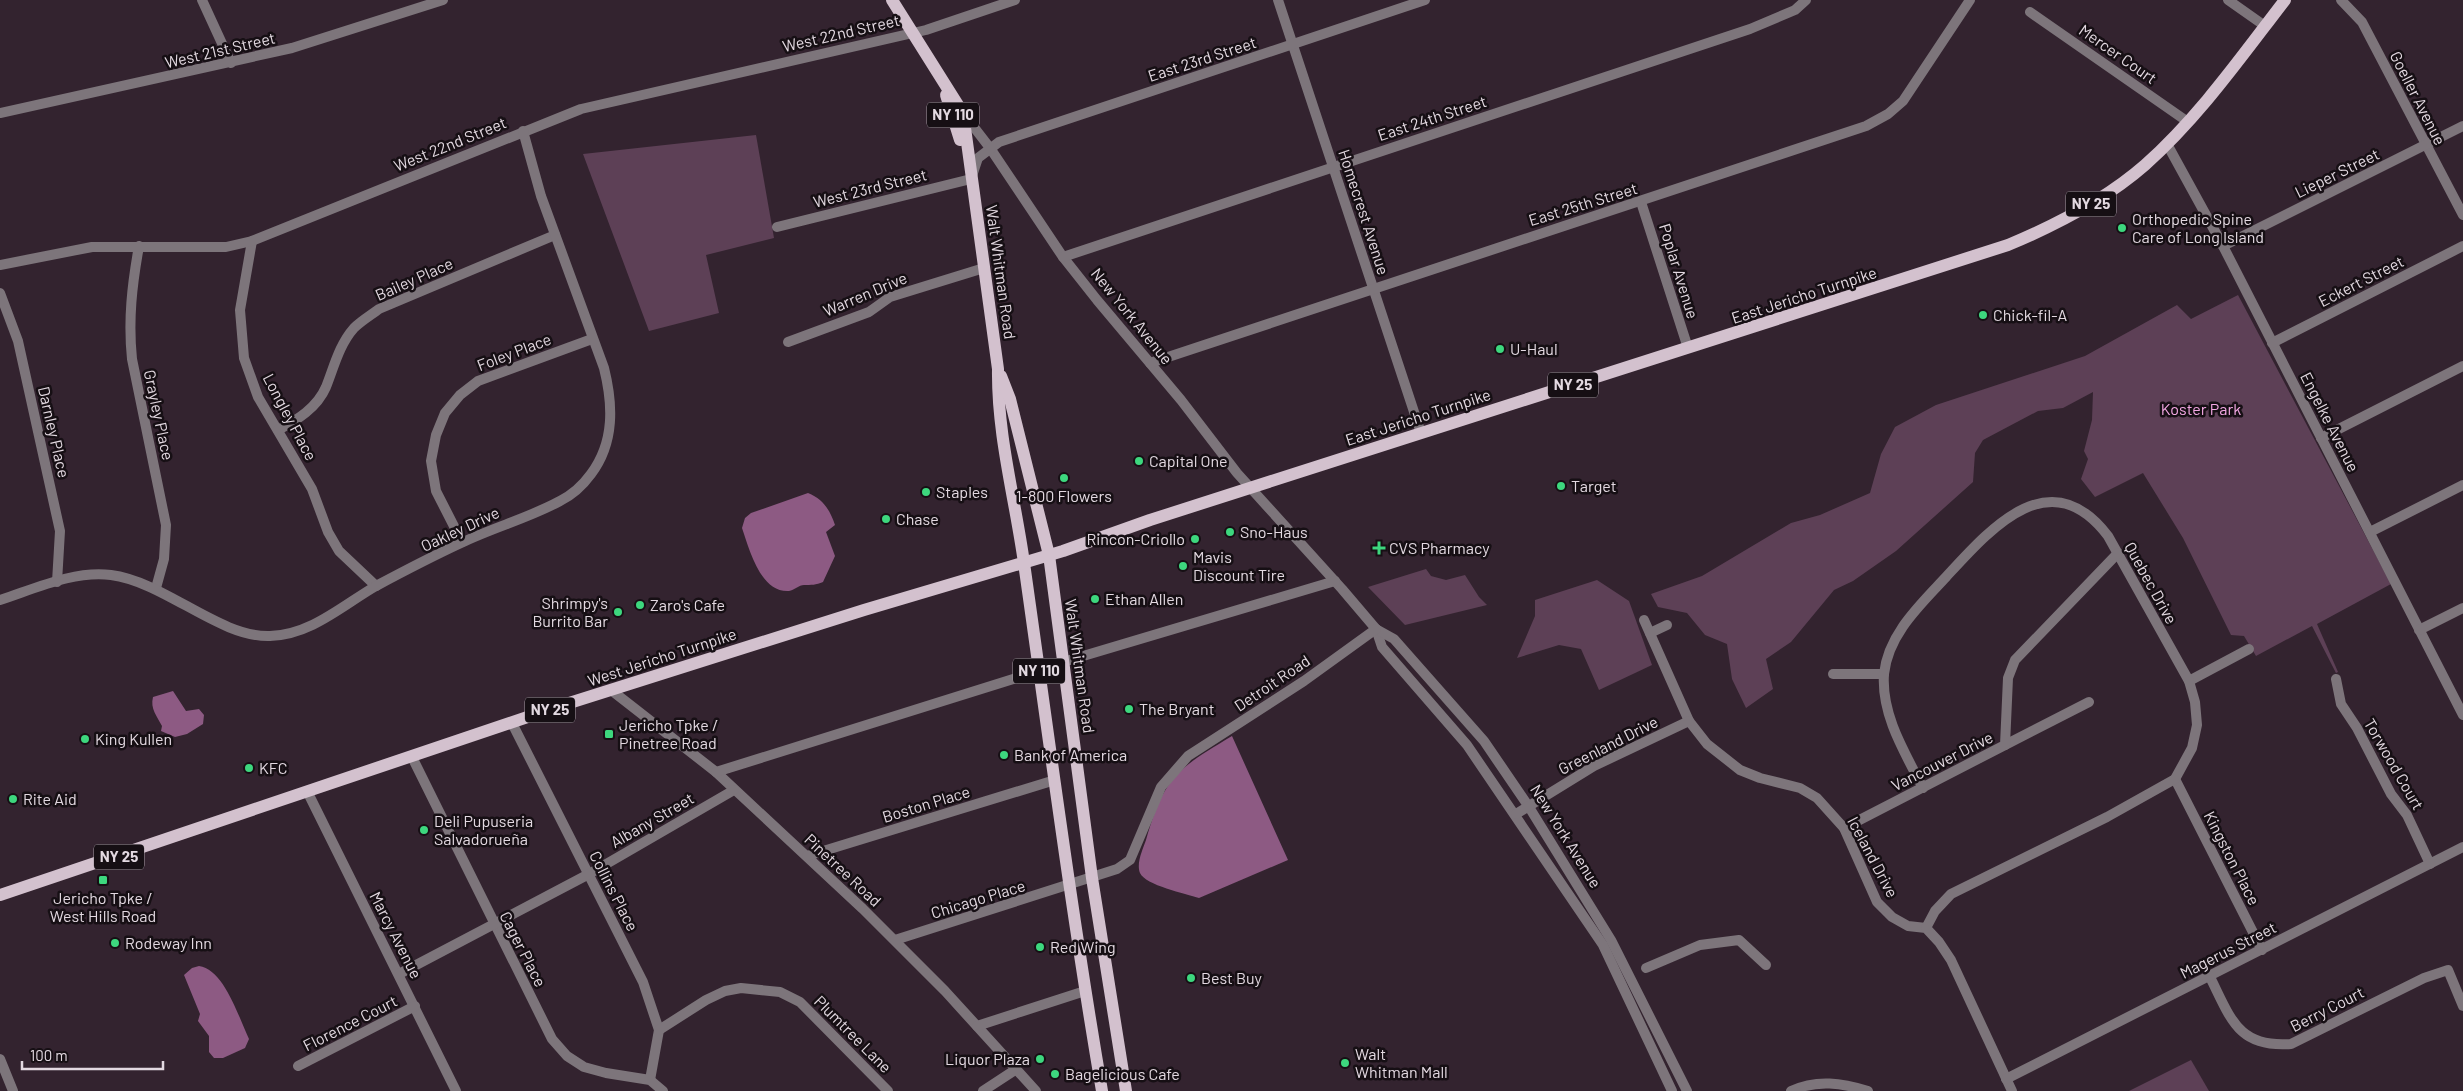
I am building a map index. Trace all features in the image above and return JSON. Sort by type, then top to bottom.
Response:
[{"type":"main road","name":"New York Avenue","points":[[892,0],[963,113]]},
{"type":"main road","name":"East Jericho Turnpike","points":[[1251,488],[1940,268],[2034,235],[2079,212],[2144,166],[2188,122],[2285,0]]},
{"type":"main road","name":"Walt Whitman Road","points":[[926,54],[946,96],[971,179]]},
{"type":"main road","name":"Walt Whitman Road","points":[[963,113],[998,369],[998,404],[1024,562],[1070,885],[1102,1091]]},
{"type":"main road","name":"Walt Whitman Road","points":[[998,369],[1010,399],[1049,555],[1092,878],[1126,1091]]},
{"type":"main road","name":"West Jericho Turnpike","points":[[0,896],[611,690],[1049,555],[1251,488]]},
{"type":"street","points":[[202,0],[231,63]]},
{"type":"street","name":"West 21st Street","points":[[0,113],[292,48],[443,0]]},
{"type":"street","name":"West 22nd Street","points":[[0,265],[92,248],[226,246],[252,241],[561,116],[601,104],[926,30],[1015,0]]},
{"type":"street","name":"Homecrest Avenue","points":[[1278,0],[1420,433]]},
{"type":"street","name":"East 23rd Street","points":[[990,148],[1008,139],[1425,0]]},
{"type":"street","name":"East 24th Street","points":[[1063,257],[1775,20],[1796,10],[1806,0]]},
{"type":"street","name":"East 25th Street","points":[[1150,363],[1508,244],[1642,202],[1866,126],[1888,114],[1903,101],[1970,0]]},
{"type":"street","points":[[2228,0],[2265,26]]},
{"type":"street","name":"Goeller Avenue","points":[[2341,0],[2362,22],[2463,216]]},
{"type":"street","name":"Mercer Court","points":[[2030,12],[2188,122]]},
{"type":"street","name":"New York Avenue","points":[[963,113],[990,148],[1063,257],[1251,488],[1376,629],[1394,639],[1484,741],[1529,807],[1611,940],[1687,1091]]},
{"type":"street","name":"Lieper Street","points":[[2223,246],[2463,126]]},
{"type":"street","name":"Oakley Drive","points":[[0,600],[56,582],[86,576],[110,575],[135,580],[156,588],[199,612],[248,633],[269,637],[292,634],[314,625],[376,586],[462,542],[562,500],[578,489],[591,474],[607,442],[611,419],[610,393],[604,368],[541,196],[523,131]]},
{"type":"street","name":"Engelke Avenue","points":[[2167,144],[2223,246],[2463,715]]},
{"type":"street","points":[[971,179],[978,158],[990,148]]},
{"type":"street","name":"West 23rd Street","points":[[777,227],[971,179]]},
{"type":"street","name":"Poplar Avenue","points":[[1642,202],[1688,348]]},
{"type":"street","name":"Bailey Place","points":[[278,430],[295,421],[312,407],[326,388],[334,360],[354,328],[379,309],[555,235]]},
{"type":"street","name":"Longley Place","points":[[252,241],[240,310],[240,335],[244,358],[258,398],[312,489],[328,532],[339,551],[376,586]]},
{"type":"street","name":"Grayley Place","points":[[139,246],[130,301],[129,332],[132,359],[166,525],[164,559],[156,588]]},
{"type":"street","name":"Eckert Street","points":[[2272,343],[2463,246]]},
{"type":"street","name":"Warren Drive","points":[[788,342],[869,312],[890,297],[984,268]]},
{"type":"street","name":"Darnley Place","points":[[0,293],[18,341],[60,530],[56,582]]},
{"type":"street","name":"Foley Place","points":[[462,542],[436,491],[431,461],[436,435],[445,413],[460,394],[478,381],[592,339]]},
{"type":"street","points":[[2321,438],[2463,366]]},
{"type":"street","points":[[2370,532],[2463,485]]},
{"type":"street","name":"Quebec Drive","points":[[1923,788],[1894,730],[1886,707],[1884,674],[1895,642],[1916,608],[1968,553],[2009,515],[2026,507],[2045,503],[2066,503],[2084,511],[2097,522],[2118,553],[2189,681],[2195,702],[2197,724],[2192,748],[2175,779]]},
{"type":"street","name":"Vancouver Drive","points":[[1844,828],[2005,745],[2008,678],[2015,660],[2118,553]]},
{"type":"street","points":[[1063,662],[1335,581]]},
{"type":"street","points":[[2419,630],[2463,608]]},
{"type":"street","name":"Iceland Drive","points":[[1644,620],[1689,721],[1707,744],[1740,770],[1760,778],[1800,788],[1816,798],[1844,828],[1877,902],[1892,917],[1908,926],[1926,928]]},
{"type":"street","points":[[1650,633],[1667,625]]},
{"type":"street","name":"New York Avenue","points":[[1376,629],[1382,646],[1467,745],[1516,814],[1603,945],[1672,1091]]},
{"type":"street","name":"Detroit Road","points":[[1070,885],[1110,872],[1130,860],[1161,787],[1172,772],[1188,756],[1304,682],[1376,629]]},
{"type":"street","points":[[2189,681],[2249,649]]},
{"type":"street","points":[[716,772],[1039,671]]},
{"type":"street","points":[[1833,674],[1884,674]]},
{"type":"street","name":"Torwood Court","points":[[2336,679],[2341,704],[2357,728],[2391,794],[2407,815],[2430,864]]},
{"type":"street","name":"Pinetree Road","points":[[611,690],[716,772],[806,856],[895,940],[1036,1091]]},
{"type":"street","points":[[2005,745],[2089,702]]},
{"type":"street","name":"Greenland Drive","points":[[1516,814],[1594,766],[1689,721]]},
{"type":"street","name":"Collins Place","points":[[512,723],[643,982],[652,1004],[658,1030],[650,1080]]},
{"type":"street","name":"Cager Place","points":[[412,757],[552,1040],[566,1056],[584,1067],[606,1073],[650,1080]]},
{"type":"street","points":[[2012,1091],[1951,960],[1939,942],[1926,928],[1934,910],[1951,894],[2107,817],[2175,779]]},
{"type":"street","name":"Kingston Place","points":[[2175,779],[2262,950]]},
{"type":"street","name":"Boston Place","points":[[806,856],[1055,780]]},
{"type":"street","name":"Albany Street","points":[[399,974],[588,874],[734,790]]},
{"type":"street","name":"Marcy Avenue","points":[[308,793],[416,1006],[456,1091]]},
{"type":"street","name":"Magerus Street","points":[[2006,1079],[2210,978],[2463,847]]},
{"type":"street","name":"Chicago Place","points":[[895,940],[1070,885]]},
{"type":"street","points":[[1646,968],[1700,944],[1739,940],[1766,965]]},
{"type":"street","name":"Berry Court","points":[[2210,978],[2228,1014],[2240,1031],[2255,1041],[2272,1046],[2291,1044],[2424,978],[2448,970],[2463,1006]]},
{"type":"street","name":"Plumtree Lane","points":[[658,1030],[706,1000],[725,991],[741,988],[780,992],[800,1002],[888,1091]]},
{"type":"street","points":[[977,1026],[1086,991]]},
{"type":"street","name":"Florence Court","points":[[298,1066],[416,1006]]},
{"type":"street","points":[[1,1062],[13,1091]]},
{"type":"street","points":[[983,1091],[1016,1070]]},
{"type":"street","points":[[650,1080],[663,1091]]},
{"type":"street","points":[[1792,1091],[1824,1083],[1846,1084],[1868,1091]]},
{"type":"green space","points":[[756,135],[774,238],[706,255],[719,313],[649,331],[583,154]]},
{"type":"green space","name":"Koster Park","points":[[2238,295],[2391,584],[2317,624],[2338,672],[2336,673],[2312,626],[2256,656],[2244,636],[2231,635],[2183,538],[2143,473],[2095,497],[2081,479],[2088,459],[2084,451],[2092,420],[2093,392],[2063,408],[2038,411],[1983,440],[1975,453],[1973,482],[1896,551],[1853,581],[1834,590],[1791,642],[1766,659],[1773,689],[1746,708],[1732,679],[1727,644],[1705,635],[1687,613],[1658,607],[1651,594],[1702,576],[1791,523],[1820,515],[1870,493],[1881,454],[1895,427],[1936,405],[2085,356],[2177,305],[2191,319]]},
{"type":"green space","points":[[1426,569],[1431,576],[1446,580],[1465,575],[1479,597],[1487,605],[1405,625],[1368,587]]},
{"type":"green space","points":[[1597,580],[1629,601],[1652,665],[1599,690],[1581,649],[1559,645],[1517,658],[1535,616],[1535,600]]},
{"type":"green space","points":[[2191,1060],[2209,1091],[2129,1091]]},
{"type":"shaded area","points":[[808,493],[822,502],[833,520],[835,525],[826,532],[835,556],[823,582],[814,585],[802,585],[789,591],[779,590],[770,585],[757,568],[742,528],[745,518],[751,513]]},
{"type":"shaded area","points":[[173,691],[186,711],[199,709],[204,715],[203,724],[187,734],[175,737],[161,731],[162,726],[152,705],[153,697]]},
{"type":"shaded area","points":[[1232,736],[1288,860],[1199,898],[1157,885],[1143,877],[1140,873],[1139,861],[1159,802],[1175,777],[1185,767]]},
{"type":"shaded area","points":[[199,966],[208,969],[223,985],[230,996],[249,1039],[245,1048],[223,1058],[214,1058],[209,1052],[209,1036],[198,1021],[200,1014],[184,975],[192,968]]},
{"type":"place","name":"Orthopedic Spine Care of Long Island","points":[[2122,228]]},
{"type":"place","name":"Chick-fil-A","points":[[1983,315]]},
{"type":"place","name":"U-Haul","points":[[1500,349]]},
{"type":"place","name":"Capital One","points":[[1139,461]]},
{"type":"place","name":"1-800 Flowers","points":[[1064,478]]},
{"type":"place","name":"Target","points":[[1561,486]]},
{"type":"place","name":"Staples","points":[[926,492]]},
{"type":"place","name":"Chase","points":[[886,519]]},
{"type":"place","name":"Sno-Haus","points":[[1230,532]]},
{"type":"place","name":"Rincon-Criollo","points":[[1195,539]]},
{"type":"place","name":"CVS Pharmacy","points":[[1379,548]]},
{"type":"place","name":"Mavis Discount Tire","points":[[1183,566]]},
{"type":"place","name":"Ethan Allen","points":[[1095,599]]},
{"type":"place","name":"Zaro's Cafe","points":[[640,605]]},
{"type":"place","name":"Shrimpy's Burrito Bar","points":[[618,612]]},
{"type":"place","name":"The Bryant","points":[[1129,709]]},
{"type":"place","name":"Jericho Tpke / Pinetree Road","points":[[609,734]]},
{"type":"place","name":"King Kullen","points":[[85,739]]},
{"type":"place","name":"Bank of America","points":[[1004,755]]},
{"type":"place","name":"KFC","points":[[249,768]]},
{"type":"place","name":"Rite Aid","points":[[13,799]]},
{"type":"place","name":"Deli Pupuseria Salvadorueña","points":[[424,830]]},
{"type":"place","name":"Jericho Tpke / West Hills Road","points":[[103,880]]},
{"type":"place","name":"Rodeway Inn","points":[[115,943]]},
{"type":"place","name":"Red Wing","points":[[1040,947]]},
{"type":"place","name":"Best Buy","points":[[1191,978]]},
{"type":"place","name":"Liquor Plaza","points":[[1040,1059]]},
{"type":"place","name":"Walt Whitman Mall","points":[[1345,1063]]},
{"type":"place","name":"Bagelicious Cafe","points":[[1055,1074]]}]
